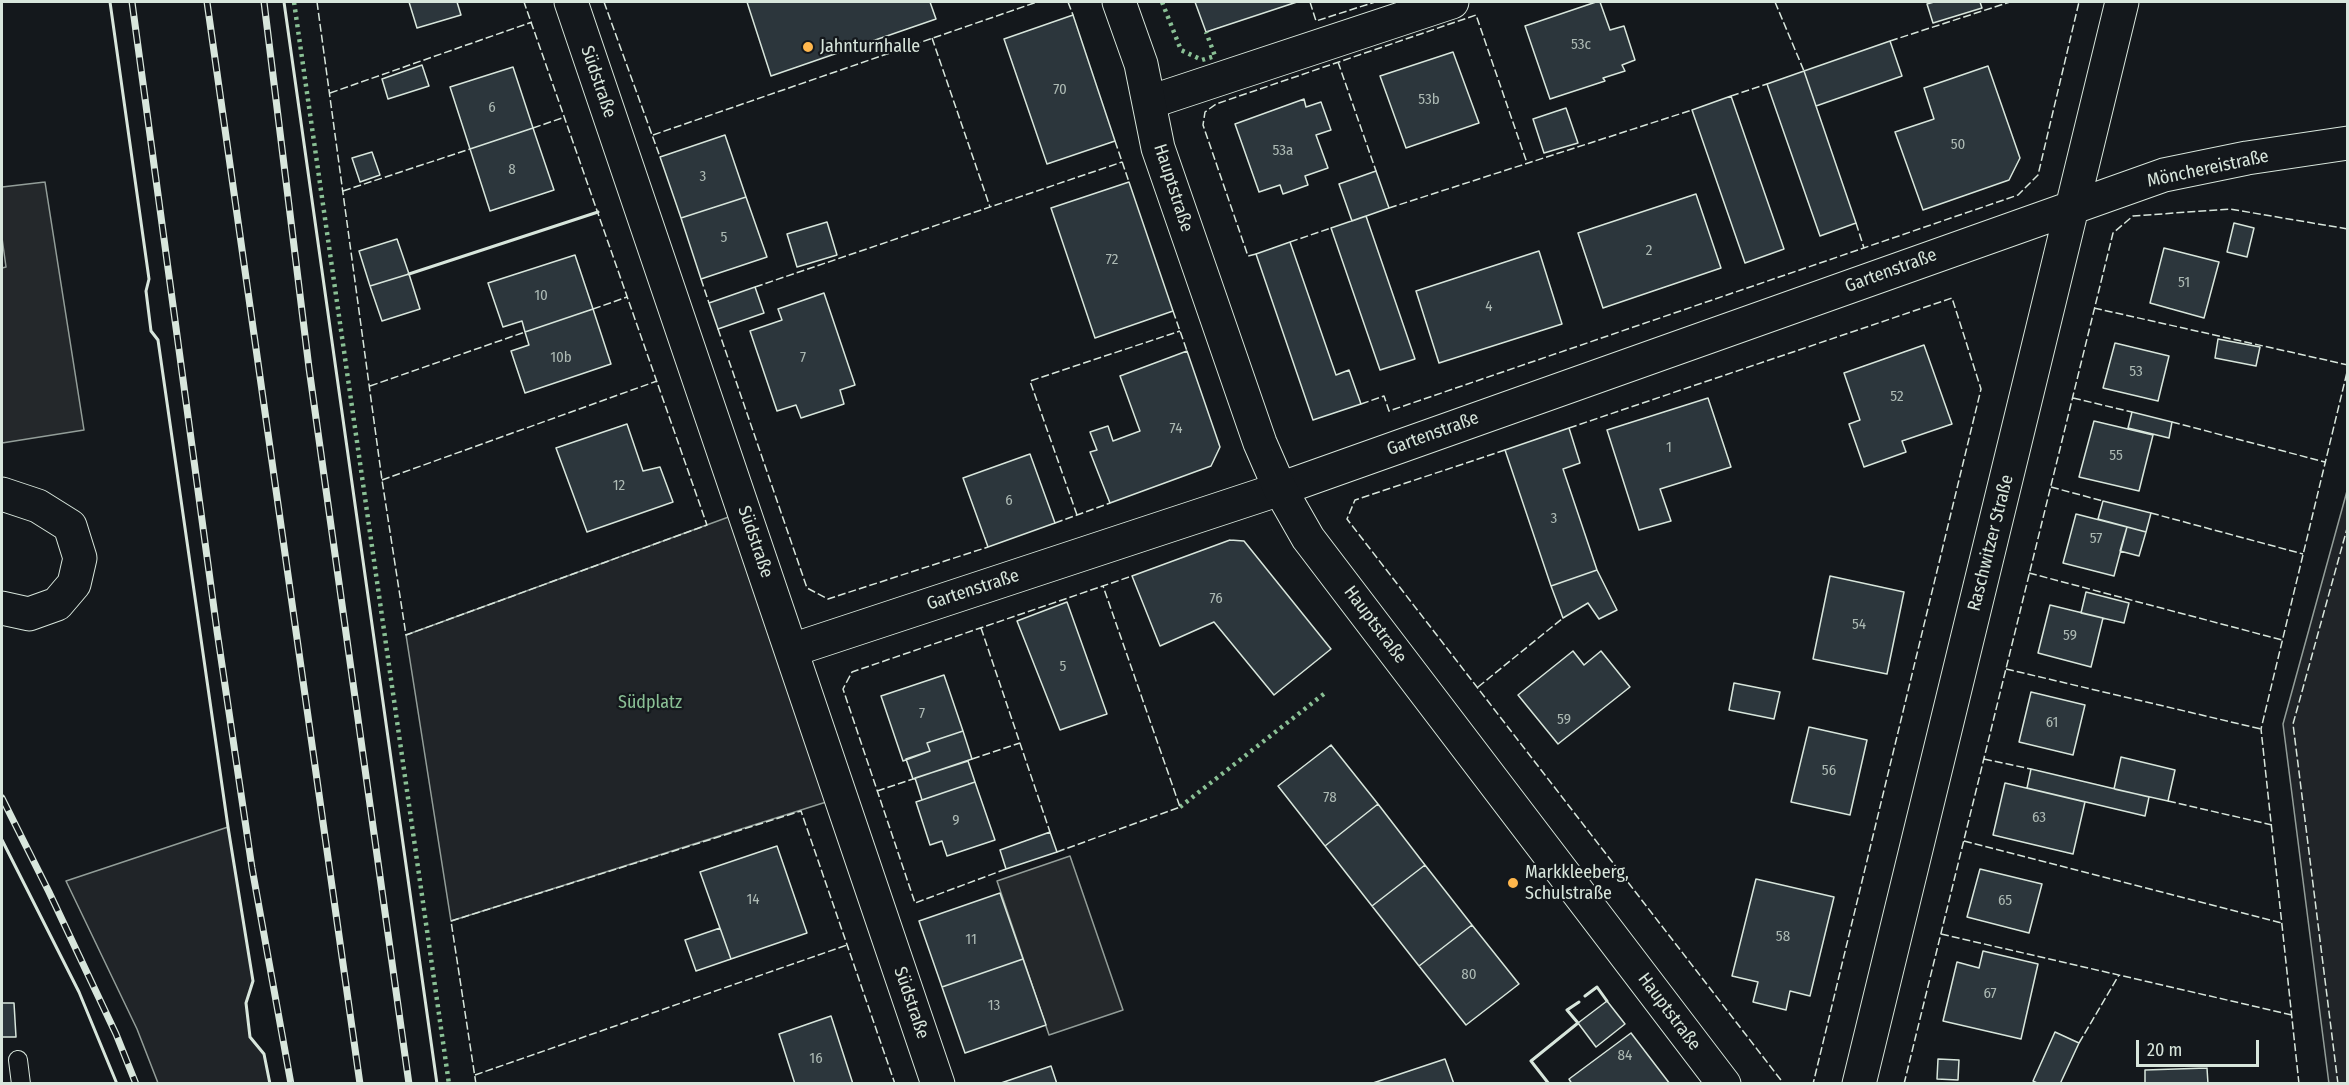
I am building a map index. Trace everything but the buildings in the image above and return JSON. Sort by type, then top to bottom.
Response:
[{"type":"street","name":"Südstraße","points":[[571,2],[938,1083]]},
{"type":"street","name":"Hauptstraße","points":[[1119,2],[1141,64],[1158,148],[1260,443],[1280,489],[1308,538],[1724,1083]]},
{"type":"street","points":[[1150,102],[1452,2]]},
{"type":"street","name":"Raschwitzer Straße","points":[[1859,1083],[2122,2]]},
{"type":"street","name":"Mönchereistraße","points":[[2071,207],[2164,175],[2247,158],[2348,143]]},
{"type":"street","name":"Gartenstraße","points":[[792,650],[1280,489],[2071,207]]},
{"type":"street","points":[[2,494],[38,506],[70,526],[80,558],[74,584],[57,604],[29,614],[2,608]]},
{"type":"lane","points":[[18,1060],[21,1083]]},
{"type":"green space","points":[[2347,491],[2348,1083],[2329,1084],[2283,724]]},
{"type":"green space","name":"Südplatz","points":[[745,511],[842,797],[451,921],[406,635]]},
{"type":"green space","points":[[228,827],[253,981],[246,1003],[250,1037],[264,1054],[270,1083],[158,1083],[137,1029],[66,881]]},
{"type":"shaded area","points":[[45,182],[84,430],[2,443],[2,268],[6,267],[2,238],[2,187]]},
{"type":"shaded area","points":[[1070,856],[1123,1010],[1049,1035],[997,881]]},
{"type":"railway","points":[[132,2],[217,631],[252,868],[291,1084]]},
{"type":"railway","points":[[207,2],[360,1084]]},
{"type":"railway","points":[[264,2],[309,368],[409,1084]]},
{"type":"railway","points":[[2,798],[116,1034],[136,1084]]},
{"type":"hedge","points":[[294,2],[449,1084]]},
{"type":"hedge","points":[[1162,2],[1181,50],[1202,60],[1215,56],[1206,32]]},
{"type":"hedge","points":[[1180,807],[1325,693]]},
{"type":"fence","points":[[317,2],[382,480],[406,635],[707,525],[524,2]]},
{"type":"fence","points":[[604,2],[660,157]]},
{"type":"fence","points":[[653,135],[1037,2]]},
{"type":"fence","points":[[1068,2],[1073,15]]},
{"type":"fence","points":[[1310,2],[1316,21],[1375,2]]},
{"type":"fence","points":[[1775,2],[1804,71]]},
{"type":"fence","points":[[1890,41],[2010,2]]},
{"type":"fence","points":[[1361,404],[1384,396],[1389,411],[2018,195],[2038,175],[2079,2]]},
{"type":"fence","points":[[1256,254],[1248,256],[1203,125],[1205,112],[1216,104],[1476,15],[1527,163]]},
{"type":"fence","points":[[330,93],[532,22]]},
{"type":"fence","points":[[932,38],[990,207]]},
{"type":"fence","points":[[1338,62],[1376,171]]},
{"type":"fence","points":[[1731,96],[1767,84]]},
{"type":"fence","points":[[1389,208],[1692,110]]},
{"type":"fence","points":[[533,128],[565,117]]},
{"type":"fence","points":[[1115,141],[1129,182]]},
{"type":"fence","points":[[343,191],[470,149]]},
{"type":"fence","points":[[755,287],[1122,162]]},
{"type":"fence","points":[[1904,1084],[2113,233],[2133,216],[2230,209],[2348,229]]},
{"type":"fence","points":[[1856,223],[1864,248]]},
{"type":"fence","points":[[1290,242],[1331,228]]},
{"type":"fence","points":[[701,279],[709,303]]},
{"type":"fence","points":[[593,309],[627,297]]},
{"type":"fence","points":[[1569,428],[1952,298],[1981,389],[1813,1084]]},
{"type":"fence","points":[[2094,308],[2348,365]]},
{"type":"fence","points":[[1173,311],[1187,351]]},
{"type":"fence","points":[[718,329],[807,588],[828,599],[988,547]]},
{"type":"fence","points":[[1077,515],[1030,381],[1180,331]]},
{"type":"fence","points":[[370,386],[525,332]]},
{"type":"fence","points":[[2299,1084],[2261,729],[2348,368]]},
{"type":"fence","points":[[382,480],[657,381]]},
{"type":"fence","points":[[2073,398],[2132,412]]},
{"type":"fence","points":[[2172,422],[2325,462]]},
{"type":"fence","points":[[1505,450],[1355,500],[1347,519],[1784,1084]]},
{"type":"fence","points":[[2051,487],[2103,501]]},
{"type":"fence","points":[[1055,523],[1110,503]]},
{"type":"fence","points":[[2151,513],[2303,554]]},
{"type":"fence","points":[[2338,1084],[2293,724],[2348,525]]},
{"type":"fence","points":[[2029,573],[2282,640]]},
{"type":"fence","points":[[1006,869],[915,903],[843,689],[852,672],[1132,576]]},
{"type":"fence","points":[[1057,852],[1180,807],[1103,586]]},
{"type":"fence","points":[[1478,687],[1563,618]]},
{"type":"fence","points":[[981,628],[1050,832]]},
{"type":"fence","points":[[2006,669],[2261,729]]},
{"type":"fence","points":[[972,759],[1020,743]]},
{"type":"fence","points":[[1984,759],[2031,769]]},
{"type":"fence","points":[[877,791],[913,779]]},
{"type":"fence","points":[[2168,801],[2272,825]]},
{"type":"fence","points":[[476,1084],[451,921],[801,811],[895,1084]]},
{"type":"fence","points":[[1964,841],[2282,923]]},
{"type":"fence","points":[[1941,934],[2292,1015]]},
{"type":"fence","points":[[475,1075],[847,945]]},
{"type":"fence","points":[[2079,1043],[2119,975]]},
{"type":"wall","points":[[110,2],[149,279],[146,291],[151,331],[158,340],[228,827],[253,981],[246,1003],[250,1037],[264,1054],[270,1084]]},
{"type":"wall","points":[[284,2],[437,1084]]},
{"type":"wall","points":[[409,274],[598,212]]},
{"type":"wall","points":[[2,840],[79,992],[117,1084]]},
{"type":"wall","points":[[1585,996],[1597,987],[1607,1001]]},
{"type":"wall","points":[[1549,1084],[1531,1061],[1578,1023],[1567,1010],[1579,1002]]},
{"type":"place","name":"Jahnturnhalle","points":[[808,47]]},
{"type":"place","name":"Markkleeberg, Schulstraße","points":[[1513,883]]}]
